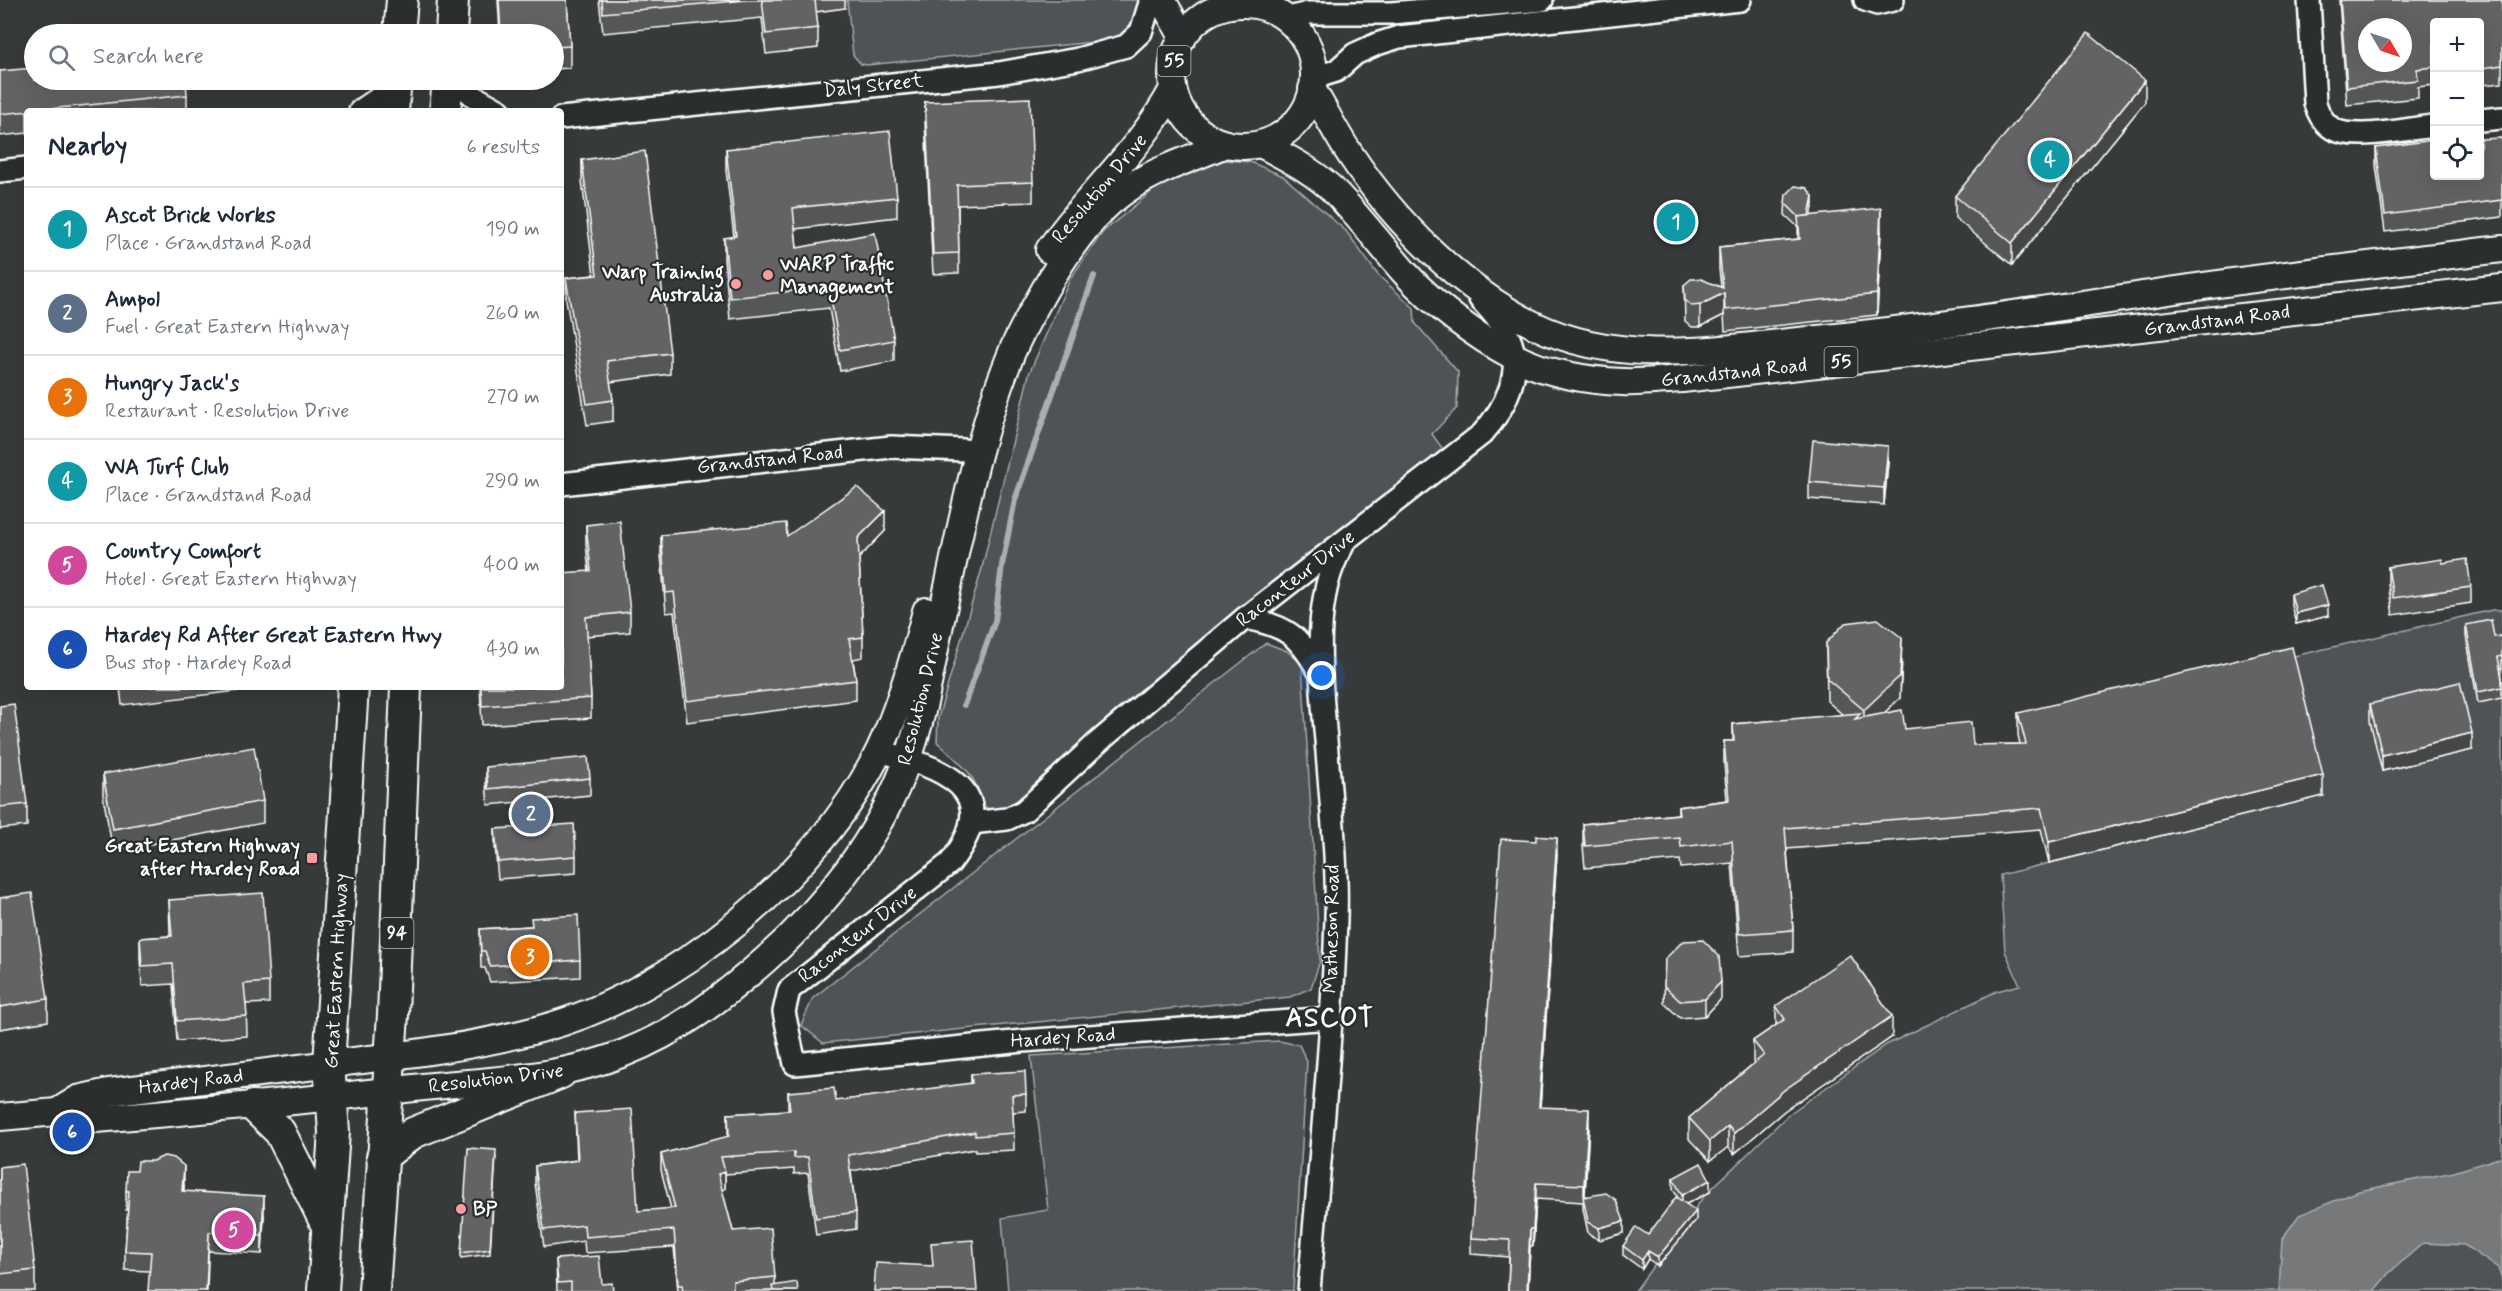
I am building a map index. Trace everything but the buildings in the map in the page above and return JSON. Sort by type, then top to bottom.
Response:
[{"type":"highway","points":[[400,24],[402,0]]},
{"type":"highway","points":[[452,24],[453,0]]},
{"type":"highway","points":[[445,108],[447,90]]},
{"type":"highway","name":"Great Eastern Highway","points":[[323,1291],[334,1132],[329,1064],[353,690]]},
{"type":"highway","name":"94","points":[[374,1291],[390,1056],[406,690]]},
{"type":"highway","points":[[382,1157],[413,1133],[561,1073]]},
{"type":"highway","points":[[253,1106],[280,1132],[327,1226]]},
{"type":"main road","name":"55","points":[[1162,0],[1183,37]]},
{"type":"main road","name":"55","points":[[1235,2],[1272,10],[1286,19],[1307,45],[1313,61],[1313,84],[1306,108],[1279,136],[1261,144],[1243,146],[1225,144],[1208,137],[1192,125],[1180,108],[1173,89],[1172,71],[1175,53],[1183,37],[1197,21],[1216,9],[1235,2]]},
{"type":"main road","name":"Grandstand Road","points":[[1313,84],[1352,158],[1378,192],[1436,256],[1466,282],[1497,304],[1536,326],[1575,339],[1616,348],[1657,353],[1708,350],[1958,323],[2196,287],[2502,249]]},
{"type":"main road","name":"Resolution Drive","points":[[332,1097],[561,1073],[623,1054],[696,1016],[777,949],[811,915],[848,870],[886,808],[908,759],[920,718],[988,369],[1018,300],[1074,215],[1140,143],[1157,120],[1173,89]]},
{"type":"main road","name":"Resolution Drive","points":[[329,1064],[501,1038],[573,1018],[636,989],[701,952],[762,904],[792,873],[855,791],[879,751],[894,716],[918,644],[972,452],[1012,351],[1053,275],[1073,246],[1117,196],[1163,167],[1225,144]]},
{"type":"main road","name":"Grandstand Road","points":[[1261,144],[1301,166],[1335,192],[1407,275],[1448,311],[1514,357],[1563,373],[1624,383],[1682,379],[2502,288]]},
{"type":"main road","name":"Hardey Road","points":[[57,1112],[78,1099],[109,1092],[329,1064]]},
{"type":"main road","name":"Hardey Road","points":[[0,1117],[57,1112],[84,1119],[253,1106],[332,1097]]},
{"type":"street","name":"Daly Street","points":[[564,119],[999,73],[1078,59],[1126,46],[1141,32],[1151,0]]},
{"type":"street","points":[[1286,19],[1308,13],[1391,14],[1542,0]]},
{"type":"street","points":[[1313,84],[1336,71],[1355,54],[1399,37],[1740,0]]},
{"type":"street","points":[[1865,0],[1877,4],[1893,0]]},
{"type":"street","points":[[2305,5],[2315,103],[2319,115],[2327,125],[2341,133],[2356,134],[2430,126]]},
{"type":"street","points":[[467,90],[495,108]]},
{"type":"street","points":[[365,108],[394,92]]},
{"type":"street","points":[[2484,120],[2502,118]]},
{"type":"street","points":[[0,171],[24,168]]},
{"type":"street","name":"Raconteur Drive","points":[[795,1064],[784,1012],[789,990],[950,863],[964,845],[972,823],[1007,819],[1024,812],[1096,744],[1245,618],[1482,434],[1495,419],[1510,392],[1514,357],[1509,337],[1466,282]]},
{"type":"street","name":"Grandstand Road","points":[[564,484],[891,447],[972,452]]},
{"type":"street","name":"Matheson Road","points":[[1309,1291],[1331,1018],[1336,917],[1321,674],[1326,585],[1332,563],[1345,541]]},
{"type":"street","name":"Matheson Road","points":[[1245,618],[1271,623],[1292,632],[1306,649],[1321,674]]},
{"type":"street","points":[[879,751],[940,770],[952,779],[968,798],[972,823]]},
{"type":"street","name":"Hardey Road","points":[[795,1064],[1023,1041],[1331,1018]]},
{"type":"shaded area","points":[[847,0],[1142,0],[1131,23],[1113,40],[867,65],[861,64],[853,55]]},
{"type":"shaded area","points":[[1225,160],[1250,162],[1283,176],[1346,231],[1378,275],[1414,308],[1415,323],[1458,372],[1457,408],[1432,434],[1450,459],[1007,808],[995,813],[981,804],[976,785],[966,769],[937,742],[938,718],[981,572],[1029,374],[1070,279],[1103,232],[1163,182],[1192,169]]},
{"type":"shaded area","points":[[2492,610],[2502,610],[2502,1291],[1635,1291],[1705,1195],[1789,1114],[1886,1045],[1997,991],[2020,985],[2005,951],[2000,875],[2322,796],[2290,657]]},
{"type":"shaded area","points":[[1266,643],[1287,651],[1302,664],[1320,961],[1311,988],[1290,997],[823,1043],[801,1025],[813,998]]},
{"type":"shaded area","points":[[1279,1041],[1299,1045],[1307,1062],[1293,1291],[1008,1291],[1002,1218],[1048,1210],[1031,1056]]},
{"type":"shaded area","points":[[2502,1157],[2502,1280],[2498,1268],[2464,1245],[2423,1243],[2388,1274],[2374,1291],[2279,1291],[2282,1239],[2299,1215],[2359,1191],[2454,1172]]},
{"type":"waterway","points":[[964,705],[995,621],[1002,565],[1015,500],[1094,276]]},
{"type":"place","name":"WA Turf Club","points":[[2050,160]]},
{"type":"place","name":"Ascot Brick Works","points":[[1676,222]]},
{"type":"place","name":"WARP Traffic Management","points":[[768,275]]},
{"type":"place","name":"Warp Training Australia","points":[[736,284]]},
{"type":"place","name":"Ampol","points":[[531,814]]},
{"type":"place","name":"Great Eastern Highway after Hardey Road","points":[[312,858]]},
{"type":"place","name":"Hungry Jack's","points":[[530,957]]},
{"type":"place","name":"Hardey Rd After Great Eastern Hwy","points":[[72,1132]]},
{"type":"place","name":"BP","points":[[461,1209]]},
{"type":"place","name":"Country Comfort","points":[[234,1230]]},
{"type":"district","name":"ASCOT","points":[[1330,1019]]}]
